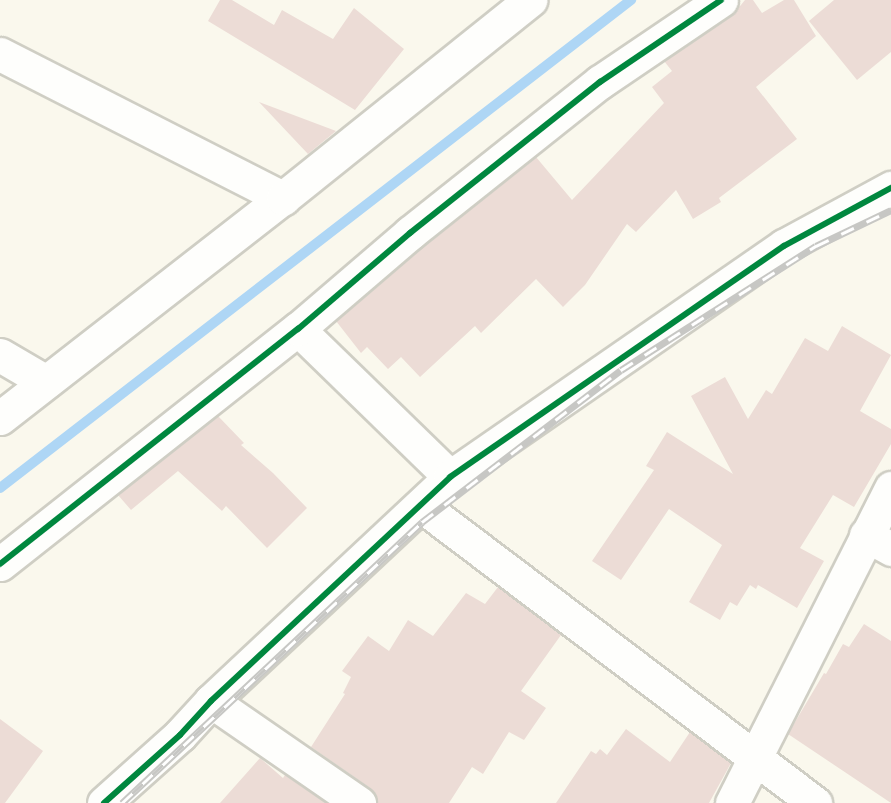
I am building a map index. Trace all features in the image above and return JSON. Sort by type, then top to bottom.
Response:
[{"type":"street","points":[[0,418],[283,198],[530,0]]},
{"type":"street","points":[[0,564],[298,329],[410,233],[600,82],[721,0]]},
{"type":"street","points":[[0,54],[283,198]]},
{"type":"street","points":[[104,803],[180,735],[211,700],[422,506],[450,477],[784,246],[891,188]]},
{"type":"street","points":[[298,329],[450,477]]},
{"type":"street","points":[[0,355],[46,382]]},
{"type":"street","points":[[732,803],[755,756],[879,542],[891,488]]},
{"type":"street","points":[[422,506],[816,803]]},
{"type":"street","points":[[211,700],[358,803]]},
{"type":"building","points":[[220,0],[232,0],[274,25],[282,10],[333,39],[354,8],[404,49],[355,110],[208,21]]},
{"type":"building","points":[[745,0],[753,0],[762,13],[784,0],[794,0],[816,36],[756,87],[797,139],[719,198],[721,202],[693,219],[676,190],[636,232],[627,224],[585,285],[563,307],[536,279],[481,333],[475,326],[420,377],[401,357],[388,369],[367,347],[361,353],[336,321],[422,247],[536,157],[572,200],[664,103],[652,87],[672,71],[664,61],[732,16]]},
{"type":"building","points":[[834,0],[891,0],[891,52],[857,80],[809,21]]},
{"type":"building","points":[[259,102],[336,131],[308,154]]},
{"type":"building","points":[[842,326],[891,355],[860,411],[891,429],[891,444],[854,507],[833,495],[800,548],[824,561],[797,608],[758,585],[756,589],[750,585],[737,606],[730,602],[720,620],[689,602],[722,545],[669,509],[621,580],[592,561],[654,470],[646,466],[667,432],[733,474],[691,396],[725,377],[748,419],[766,390],[772,394],[805,338],[828,351]]},
{"type":"building","points":[[218,416],[244,443],[241,445],[273,473],[307,508],[267,548],[226,506],[222,511],[178,471],[131,510],[118,495]]},
{"type":"building","points":[[498,587],[561,635],[521,691],[546,708],[524,740],[509,732],[483,774],[472,767],[449,803],[377,803],[376,794],[370,788],[311,747],[345,694],[343,693],[351,677],[342,671],[368,636],[389,651],[408,620],[433,636],[466,593],[485,604]]},
{"type":"building","points":[[864,624],[891,641],[891,803],[788,734],[843,644],[849,647]]},
{"type":"building","points":[[0,719],[43,751],[5,803],[0,803]]},
{"type":"building","points":[[626,729],[670,762],[690,732],[731,763],[709,803],[556,803],[591,751],[596,754],[600,749],[607,755]]},
{"type":"building","points":[[260,758],[283,778],[285,775],[326,803],[220,803]]},
{"type":"waterway","points":[[0,488],[631,0]]},
{"type":"railway","points":[[122,803],[422,522],[621,370],[816,246],[891,210]]},
{"type":"cycle path","points":[[0,564],[298,329],[410,233],[600,82],[721,0]]},
{"type":"cycle path","points":[[104,803],[180,735],[211,701],[450,477],[784,246],[891,188]]}]
